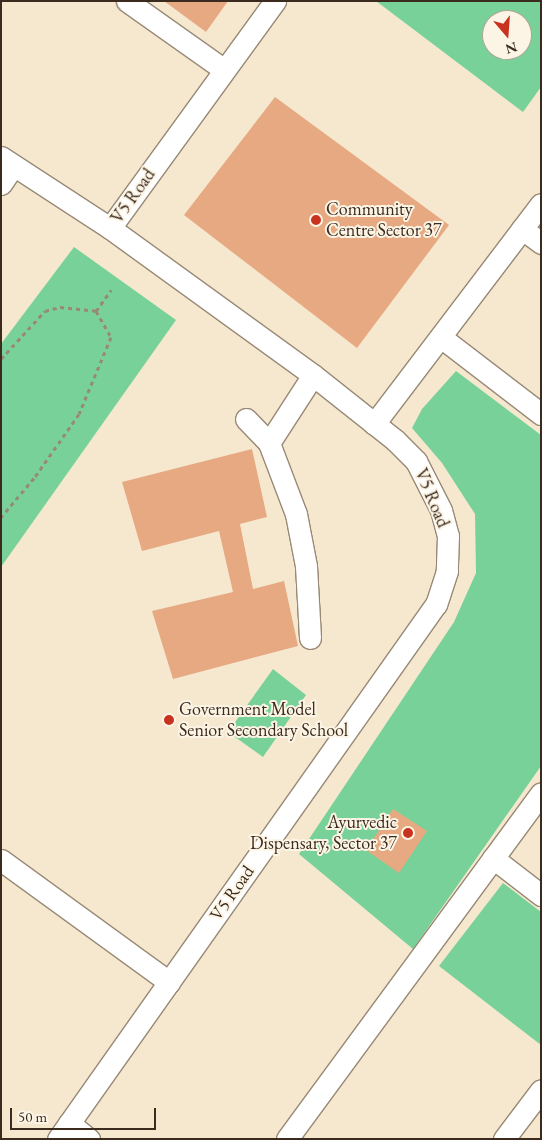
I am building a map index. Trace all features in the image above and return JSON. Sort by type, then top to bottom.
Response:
[{"type":"street","points":[[127,1],[223,69]]},
{"type":"street","name":"V5 Road","points":[[63,1131],[436,604],[447,571],[448,536],[441,510],[416,460],[313,376],[110,228],[223,69],[275,1]]},
{"type":"street","points":[[1,184],[7,161],[110,228]]},
{"type":"street","points":[[374,424],[442,338],[541,204]]},
{"type":"street","points":[[522,229],[541,243]]},
{"type":"street","points":[[442,338],[541,414]]},
{"type":"street","points":[[269,443],[313,376]]},
{"type":"street","points":[[246,420],[269,443],[296,514],[306,566],[310,638]]},
{"type":"street","points":[[287,1139],[541,793]]},
{"type":"street","points":[[493,858],[541,895]]},
{"type":"street","points":[[1,860],[168,982]]},
{"type":"street","points":[[504,1139],[541,1090]]},
{"type":"street","points":[[63,1131],[89,1139]]},
{"type":"path","points":[[96,311],[111,290]]},
{"type":"path","points":[[1,359],[45,311],[60,307],[96,311]]},
{"type":"path","points":[[1,517],[34,478],[83,406],[111,337],[96,311]]},
{"type":"green space","points":[[376,1],[541,1],[541,87],[523,112]]},
{"type":"green space","points":[[74,247],[176,320],[1,567],[1,344]]},
{"type":"green space","points":[[456,371],[541,435],[541,766],[413,949],[299,854],[454,622],[476,573],[475,514],[442,463],[412,428],[422,409]]},
{"type":"green space","points":[[273,669],[306,695],[263,757],[228,732]]},
{"type":"green space","points":[[503,883],[541,912],[541,1045],[439,966]]},
{"type":"building","points":[[164,1],[228,1],[206,32]]},
{"type":"building","name":"Community Centre Sector 37","points":[[275,97],[449,225],[357,348],[184,215]]},
{"type":"building","points":[[252,449],[267,517],[240,524],[253,589],[284,581],[298,646],[173,679],[152,611],[233,592],[219,531],[142,551],[122,482]]},
{"type":"building","points":[[393,809],[427,831],[399,873],[366,850]]},
{"type":"place","name":"Community Centre Sector 37","points":[[316,220]]},
{"type":"place","name":"Government Model Senior Secondary School","points":[[169,720]]},
{"type":"place","name":"Ayurvedic Dispensary, Sector 37","points":[[408,833]]}]
